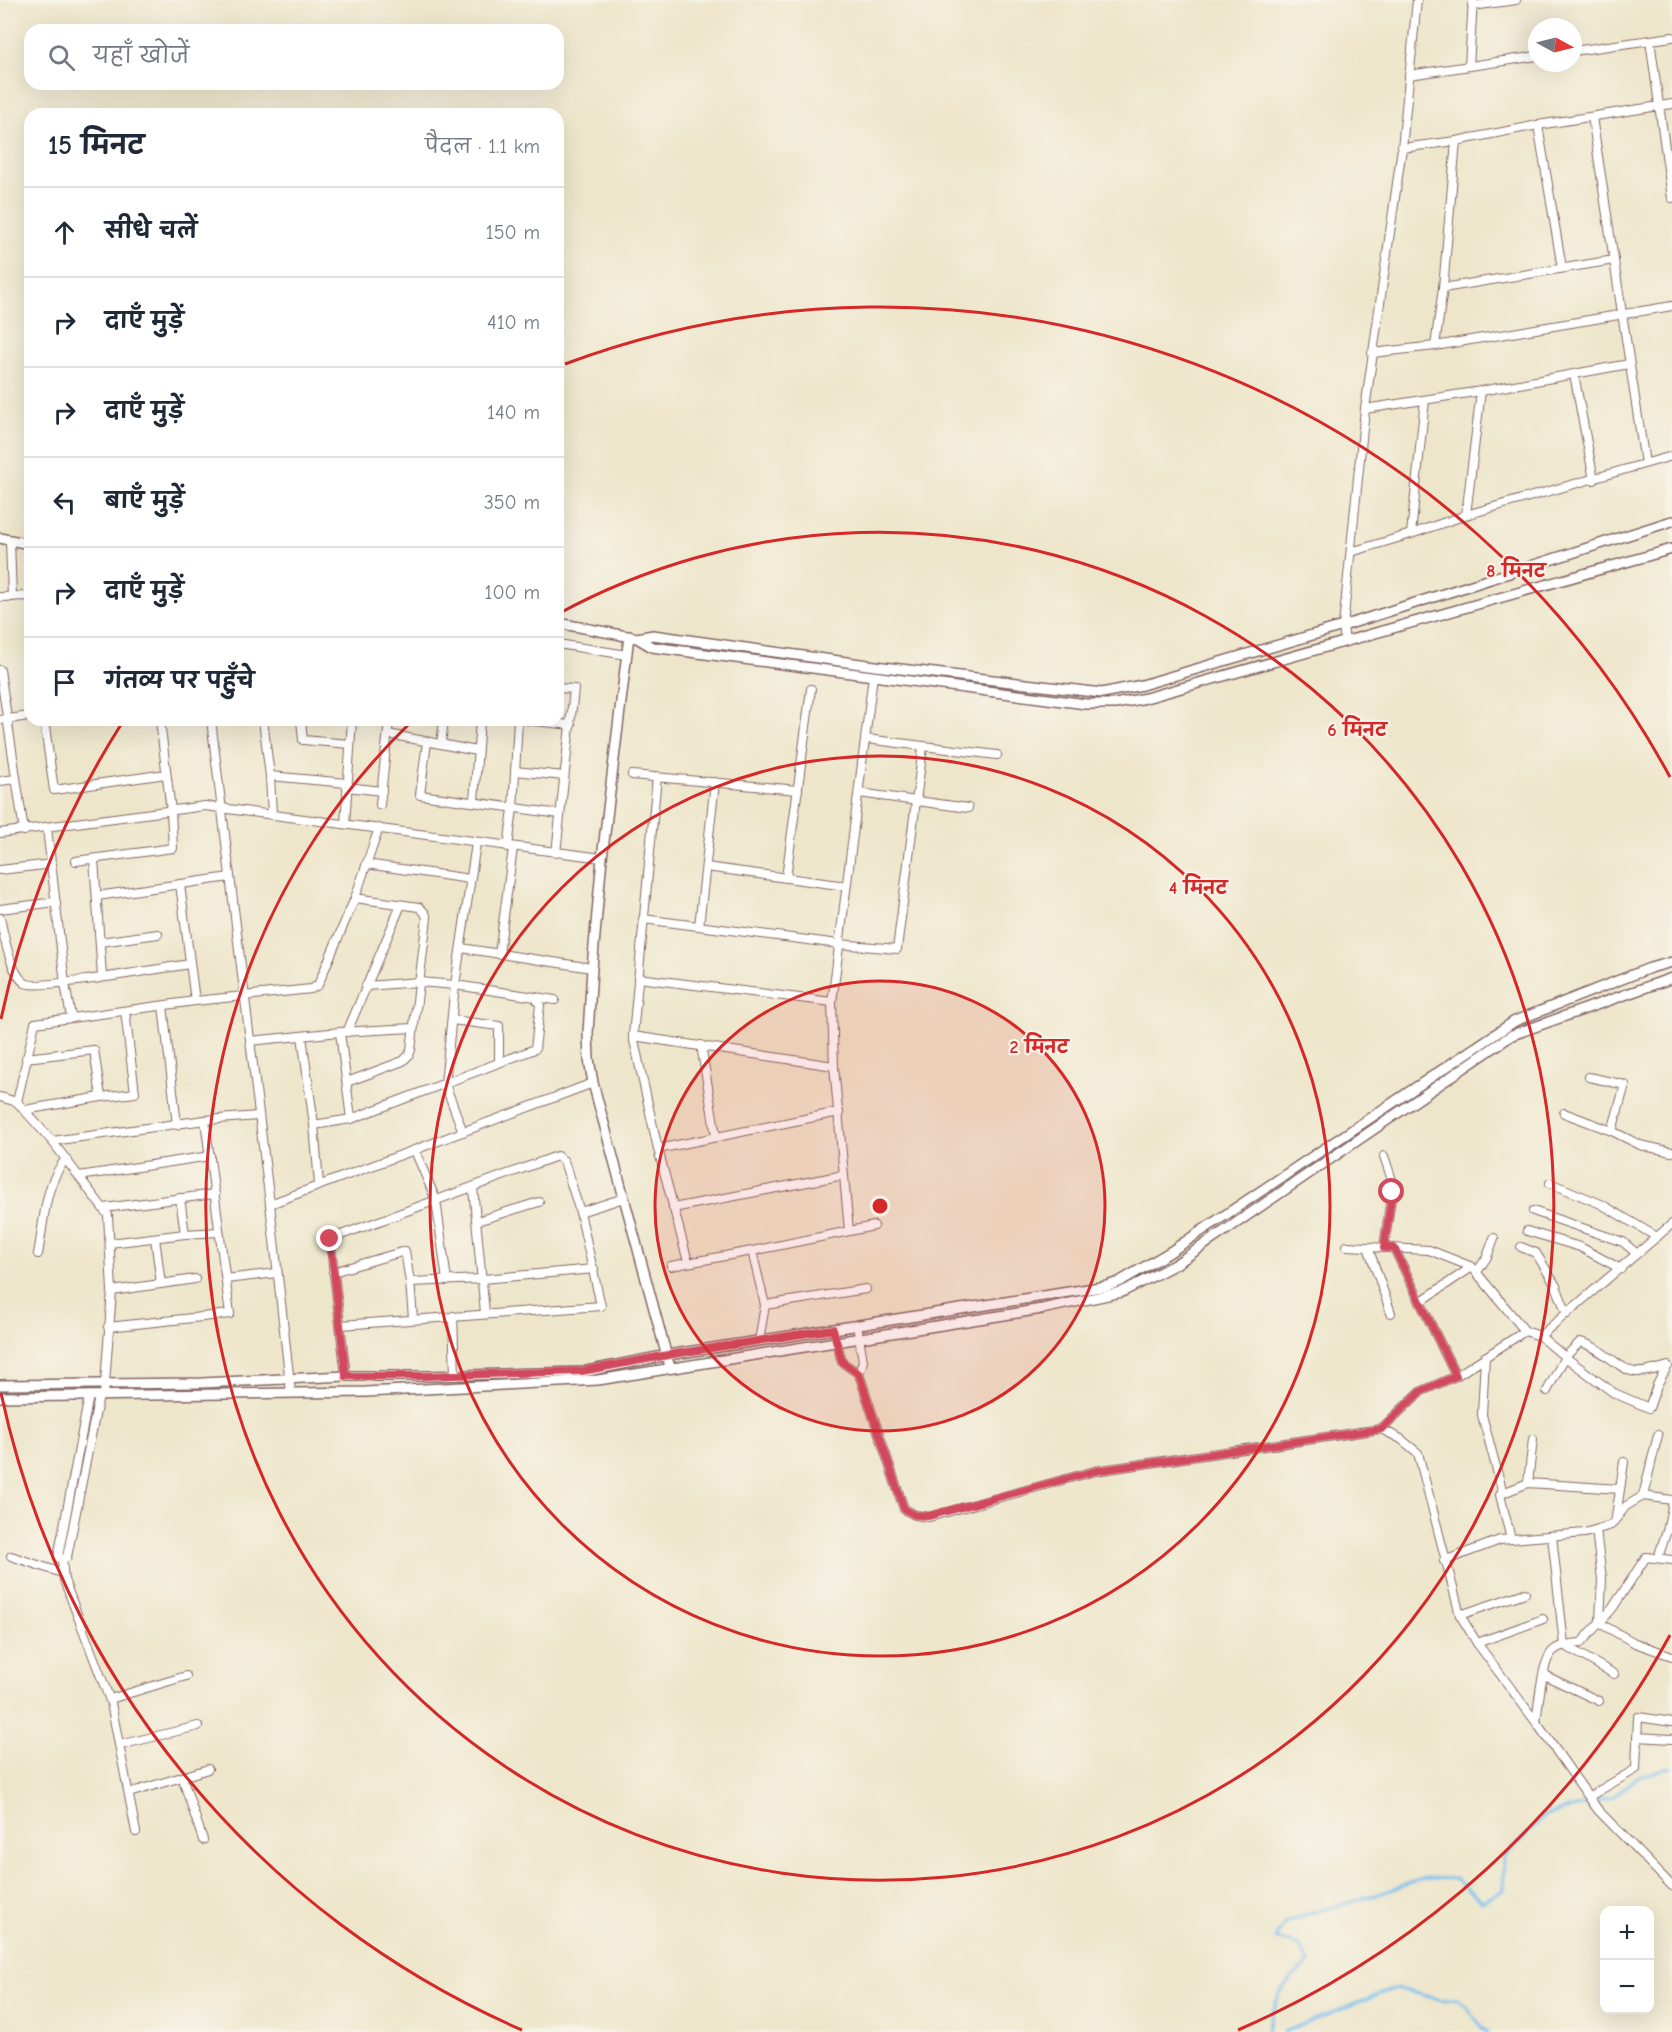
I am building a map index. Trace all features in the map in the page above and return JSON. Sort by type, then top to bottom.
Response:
[{"type":"street","points":[[1345,642],[1343,626],[1365,410],[1402,148],[1417,0]]},
{"type":"street","points":[[1469,66],[1473,3],[1516,0]]},
{"type":"street","points":[[1582,50],[1672,37]]},
{"type":"street","points":[[1650,40],[1672,198]]},
{"type":"street","points":[[1409,75],[1528,57]]},
{"type":"street","points":[[1402,148],[1672,104]]},
{"type":"street","points":[[1592,117],[1645,463]]},
{"type":"street","points":[[1538,125],[1562,268]]},
{"type":"street","points":[[1435,346],[1443,288],[1456,141]]},
{"type":"street","points":[[1443,288],[1614,260]]},
{"type":"street","points":[[1372,353],[1435,346],[1672,306]]},
{"type":"street","points":[[1365,410],[1629,364]]},
{"type":"street","points":[[1574,374],[1594,480]]},
{"type":"street","points":[[1466,515],[1481,391]]},
{"type":"street","points":[[1411,534],[1425,400]]},
{"type":"street","points":[[1351,552],[1466,515],[1672,456]]},
{"type":"street","points":[[564,624],[633,637],[653,635],[875,666],[1102,693],[1142,686],[1343,626],[1672,521]]},
{"type":"street","points":[[12,597],[5,539],[24,542]]},
{"type":"street","points":[[633,637],[652,647],[1086,704],[1115,704],[1146,698],[1672,549]]},
{"type":"street","points":[[0,597],[24,596]]},
{"type":"street","points":[[633,637],[627,655],[602,858],[592,968],[588,1034],[589,1059],[592,1083],[670,1368]]},
{"type":"street","points":[[564,645],[627,655]]},
{"type":"street","points":[[0,670],[4,720],[24,831]]},
{"type":"street","points":[[849,1231],[834,1066],[832,1002],[873,676]]},
{"type":"street","points":[[556,853],[574,689],[564,688]]},
{"type":"street","points":[[786,878],[811,689]]},
{"type":"street","points":[[4,720],[24,717]]},
{"type":"street","points":[[564,724],[571,725]]},
{"type":"street","points":[[45,726],[54,790],[166,774]]},
{"type":"street","points":[[76,861],[173,848],[161,726]]},
{"type":"street","points":[[212,726],[291,1393]]},
{"type":"street","points":[[264,726],[272,815]]},
{"type":"street","points":[[302,726],[303,740],[350,744]]},
{"type":"street","points":[[345,824],[352,726]]},
{"type":"street","points":[[380,805],[388,726]]},
{"type":"street","points":[[441,744],[443,726]]},
{"type":"street","points":[[474,801],[479,726]]},
{"type":"street","points":[[499,954],[511,847],[518,726]]},
{"type":"street","points":[[387,735],[477,751]]},
{"type":"street","points":[[866,740],[997,755]]},
{"type":"street","points":[[427,742],[420,795],[560,814]]},
{"type":"street","points":[[643,919],[839,944],[897,949],[923,747]]},
{"type":"street","points":[[515,771],[564,776]]},
{"type":"street","points":[[632,775],[798,790]]},
{"type":"street","points":[[270,776],[382,791]]},
{"type":"street","points":[[657,776],[633,1036],[658,1149],[688,1262]]},
{"type":"street","points":[[0,781],[16,779]]},
{"type":"street","points":[[699,926],[715,782]]},
{"type":"street","points":[[859,793],[968,808]]},
{"type":"street","points":[[0,833],[205,806],[602,858]]},
{"type":"street","points":[[47,828],[71,1017]]},
{"type":"street","points":[[17,1102],[35,1023],[195,1001],[311,989],[318,985],[355,898],[379,828]]},
{"type":"street","points":[[463,1132],[445,1084],[455,985],[476,843]]},
{"type":"street","points":[[94,859],[102,976]]},
{"type":"street","points":[[0,870],[52,864]]},
{"type":"street","points":[[366,864],[470,879]]},
{"type":"street","points":[[706,867],[846,886]]},
{"type":"street","points":[[97,896],[230,877]]},
{"type":"street","points":[[180,884],[195,1001]]},
{"type":"street","points":[[347,1082],[406,1058],[411,1050],[427,918],[423,909],[419,907],[355,898]]},
{"type":"street","points":[[0,909],[56,902]]},
{"type":"street","points":[[351,1119],[344,1032],[401,904]]},
{"type":"street","points":[[0,918],[12,963],[24,983],[33,986],[65,984],[102,976],[190,964]]},
{"type":"street","points":[[100,942],[158,934]]},
{"type":"street","points":[[460,948],[592,968]]},
{"type":"street","points":[[0,1385],[290,1381],[346,1376],[455,1376],[582,1371],[668,1355],[1107,1286],[1119,1282],[1180,1246],[1515,1022],[1650,968],[1672,962]]},
{"type":"street","points":[[639,978],[832,1002]]},
{"type":"street","points":[[0,1397],[366,1392],[598,1380],[836,1340],[1042,1309],[1122,1292],[1176,1264],[1512,1035],[1672,978]]},
{"type":"street","points":[[366,986],[419,982],[555,1000]]},
{"type":"street","points":[[314,1125],[351,1119],[534,1049],[540,1005],[536,998]]},
{"type":"street","points":[[163,1006],[177,1125]]},
{"type":"street","points":[[24,1110],[101,1096],[135,1093],[125,1011]]},
{"type":"street","points":[[452,1020],[499,1026],[499,1061]]},
{"type":"street","points":[[250,1041],[413,1028]]},
{"type":"street","points":[[302,1036],[319,1184]]},
{"type":"street","points":[[633,1036],[834,1066]]},
{"type":"street","points":[[701,1045],[716,1136]]},
{"type":"street","points":[[26,1059],[94,1050],[101,1096]]},
{"type":"street","points":[[1589,1077],[1625,1085],[1612,1131]]},
{"type":"street","points":[[270,1204],[592,1083]]},
{"type":"street","points":[[0,1099],[17,1102],[52,1140],[108,1215],[112,1291],[103,1385],[97,1396],[67,1557],[62,1560],[62,1573],[110,1699],[136,1832]]},
{"type":"street","points":[[658,1149],[839,1112]]},
{"type":"street","points":[[1564,1113],[1612,1131],[1640,1146],[1672,1152]]},
{"type":"street","points":[[52,1140],[205,1120],[258,1116]]},
{"type":"street","points":[[108,1327],[231,1314],[205,1120]]},
{"type":"street","points":[[415,1151],[436,1200],[447,1281]]},
{"type":"street","points":[[79,1176],[210,1156]]},
{"type":"street","points":[[341,1325],[601,1306],[580,1212],[564,1161],[557,1156],[330,1239],[346,1376]]},
{"type":"street","points":[[1384,1156],[1393,1183],[1384,1248]]},
{"type":"street","points":[[38,1254],[52,1180],[66,1159]]},
{"type":"street","points":[[673,1208],[844,1176]]},
{"type":"street","points":[[1550,1183],[1601,1204],[1657,1237]]},
{"type":"street","points":[[473,1188],[485,1313]]},
{"type":"street","points":[[104,1208],[215,1194]]},
{"type":"street","points":[[180,1198],[185,1234]]},
{"type":"street","points":[[580,1212],[624,1198]]},
{"type":"street","points":[[477,1221],[539,1202]]},
{"type":"street","points":[[1533,1211],[1623,1242],[1636,1253]]},
{"type":"street","points":[[1540,1336],[1672,1224]]},
{"type":"street","points":[[670,1266],[874,1226]]},
{"type":"street","points":[[1527,1231],[1580,1247],[1621,1269]]},
{"type":"street","points":[[110,1243],[219,1232]]},
{"type":"street","points":[[155,1238],[161,1284]]},
{"type":"street","points":[[1420,1302],[1474,1269],[1488,1257],[1494,1238]]},
{"type":"street","points":[[1347,1246],[1429,1250],[1474,1269],[1525,1331],[1540,1336],[1614,1393],[1649,1408],[1657,1384],[1670,1366]]},
{"type":"street","points":[[1368,1247],[1391,1313]]},
{"type":"street","points":[[1521,1247],[1536,1253],[1556,1286],[1567,1314]]},
{"type":"street","points":[[1394,1248],[1456,1376]]},
{"type":"street","points":[[333,1272],[405,1251],[413,1318]]},
{"type":"street","points":[[752,1251],[765,1305],[759,1341]]},
{"type":"street","points":[[410,1282],[483,1280],[594,1269]]},
{"type":"street","points":[[226,1279],[277,1274]]},
{"type":"street","points":[[112,1291],[195,1279]]},
{"type":"street","points":[[765,1305],[866,1289]]},
{"type":"street","points":[[453,1316],[455,1376]]},
{"type":"street","points":[[857,1325],[863,1361],[859,1374],[904,1509],[915,1515],[929,1516],[1095,1471],[1381,1429],[1401,1439],[1418,1453],[1460,1616],[1598,1810],[1672,1886]]},
{"type":"street","points":[[833,1329],[842,1362],[859,1374]]},
{"type":"street","points":[[1381,1429],[1420,1392],[1456,1376],[1525,1331]]},
{"type":"street","points":[[1547,1391],[1565,1357],[1580,1342],[1601,1350],[1627,1371],[1637,1373],[1670,1366]]},
{"type":"street","points":[[1485,1357],[1482,1415],[1503,1493]]},
{"type":"street","points":[[1643,1496],[1658,1435]]},
{"type":"street","points":[[1528,1483],[1533,1438]]},
{"type":"street","points":[[1616,1518],[1624,1462]]},
{"type":"street","points":[[1511,1539],[1500,1495],[1503,1493],[1528,1483],[1620,1489]]},
{"type":"street","points":[[1444,1560],[1500,1540],[1585,1533],[1596,1530],[1611,1525],[1626,1506],[1643,1496],[1672,1500]]},
{"type":"street","points":[[1658,1558],[1672,1506]]},
{"type":"street","points":[[1596,1530],[1602,1579],[1599,1622]]},
{"type":"street","points":[[1552,1536],[1564,1645]]},
{"type":"street","points":[[11,1556],[62,1573]]},
{"type":"street","points":[[1536,1722],[1546,1663],[1552,1652],[1564,1645],[1581,1643],[1612,1609],[1646,1557],[1672,1560]]},
{"type":"street","points":[[1460,1616],[1525,1593]]},
{"type":"street","points":[[1477,1643],[1543,1619]]},
{"type":"street","points":[[1599,1622],[1635,1643],[1672,1656]]},
{"type":"street","points":[[1564,1645],[1614,1674]]},
{"type":"street","points":[[1544,1675],[1599,1701]]},
{"type":"street","points":[[110,1699],[186,1676]]},
{"type":"street","points":[[1590,1796],[1636,1769],[1638,1717],[1672,1722]]},
{"type":"street","points":[[120,1746],[198,1726]]},
{"type":"street","points":[[1637,1737],[1672,1739]]},
{"type":"street","points":[[129,1793],[208,1769]]},
{"type":"street","points":[[182,1777],[203,1840]]},
{"type":"waterway","points":[[1267,2032],[1279,1994],[1290,1980],[1309,1963],[1299,1946],[1275,1938],[1286,1923],[1311,1913],[1373,1896],[1425,1878],[1455,1879],[1482,1901],[1504,1890],[1503,1857],[1543,1816],[1613,1797],[1637,1778],[1668,1767],[1672,1768]]},
{"type":"waterway","points":[[1284,2032],[1396,1988],[1441,2000],[1458,1999],[1487,2032]]},
{"type":"route","points":[[330,1239],[346,1376],[582,1371],[833,1329],[842,1362],[859,1374],[904,1509],[915,1515],[929,1516],[1095,1471],[1381,1429],[1420,1392],[1456,1376],[1394,1248],[1384,1248],[1392,1192]]}]
